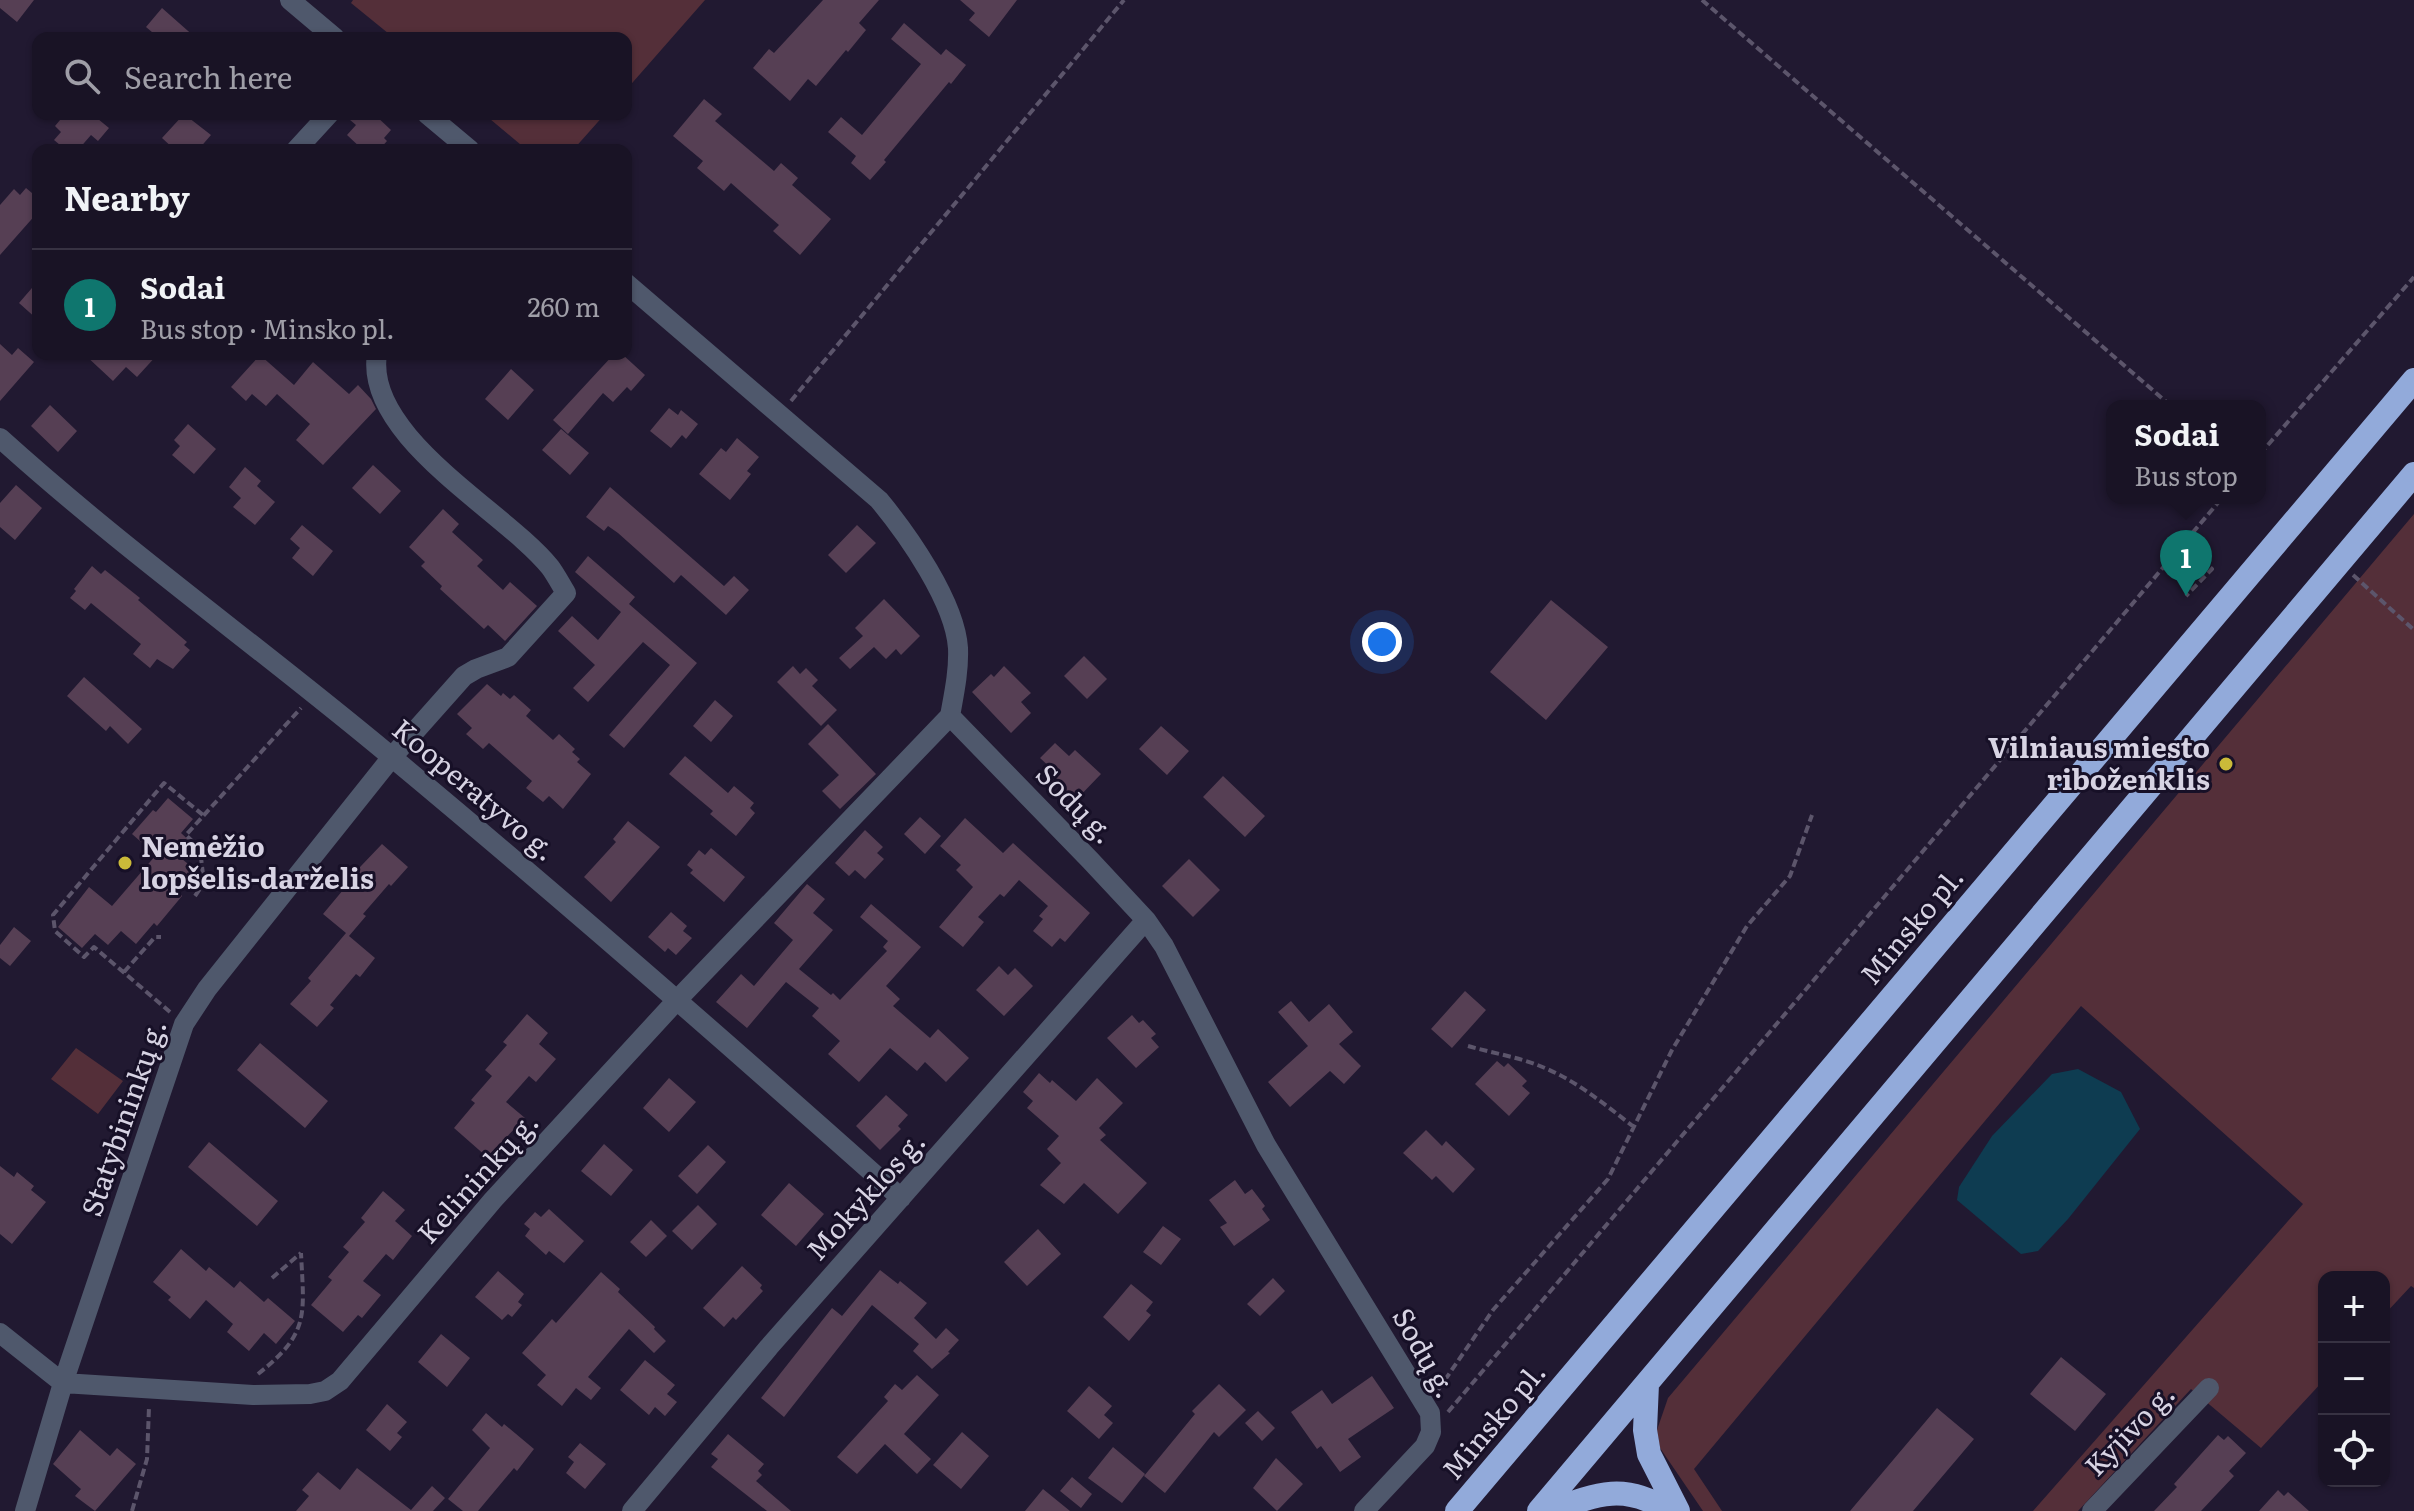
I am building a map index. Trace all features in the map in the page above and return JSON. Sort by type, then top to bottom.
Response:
[{"type":"highway","name":"Minsko pl.","points":[[1457,1511],[2414,380]]},
{"type":"highway","points":[[1539,1511],[2414,474]]},
{"type":"highway","points":[[1647,1384],[1645,1430],[1649,1454],[1678,1511]]},
{"type":"highway","points":[[1551,1511],[1596,1494],[1618,1492],[1650,1499],[1668,1511]]},
{"type":"street","points":[[290,0],[328,32]]},
{"type":"street","points":[[302,144],[324,120]]},
{"type":"street","points":[[434,120],[463,144]]},
{"type":"street","points":[[632,288],[879,500],[901,526],[950,615],[958,646],[957,676],[950,716]]},
{"type":"street","name":"Statybininkų g.","points":[[63,1383],[184,1024],[207,989],[392,757],[464,676],[508,657],[566,593],[550,567],[511,529],[452,482],[411,439],[382,393],[377,377],[377,360]]},
{"type":"street","name":"Kooperatyvo g.","points":[[0,438],[68,499],[392,757],[678,999],[901,1198]]},
{"type":"street","name":"Sodų g.","points":[[950,716],[1146,920],[1164,946],[1266,1145],[1425,1403],[1430,1413],[1431,1432]]},
{"type":"street","name":"Kelininkų g.","points":[[63,1383],[244,1395],[310,1394],[325,1391],[340,1381],[493,1200],[678,999],[950,716]]},
{"type":"street","name":"Mokyklos g.","points":[[632,1511],[769,1347],[1146,920]]},
{"type":"street","points":[[0,1333],[63,1383],[25,1511]]},
{"type":"street","name":"Kyjivo g.","points":[[2092,1511],[2209,1388]]},
{"type":"street","points":[[1364,1511],[1425,1446],[1431,1432]]},
{"type":"path","points":[[779,415],[1124,0]]},
{"type":"path","points":[[1702,0],[2164,400]]},
{"type":"path","points":[[2266,447],[2414,277]]},
{"type":"path","points":[[1431,1432],[2217,504]]},
{"type":"path","points":[[2184,543],[2212,569],[2186,596]]},
{"type":"path","points":[[2338,562],[2414,630]]},
{"type":"path","points":[[195,896],[204,883],[200,849],[186,835],[273,736],[314,695]]},
{"type":"path","points":[[184,1024],[94,947],[84,957],[55,931],[53,915],[164,783],[203,815]]},
{"type":"path","points":[[1425,1403],[1440,1388],[1493,1310],[1608,1179],[1672,1050],[1747,926],[1790,876],[1812,815]]},
{"type":"path","points":[[124,972],[155,937],[161,937]]},
{"type":"path","points":[[1468,1046],[1552,1071],[1583,1088],[1634,1127]]},
{"type":"path","points":[[244,1395],[247,1382],[285,1352],[304,1312],[301,1253],[272,1278]]},
{"type":"path","points":[[132,1511],[147,1459],[150,1388]]},
{"type":"shaded area","points":[[353,0],[705,0],[632,83],[632,32],[387,32],[351,3]]},
{"type":"shaded area","points":[[491,120],[600,120],[578,144],[520,144]]},
{"type":"shaded area","points":[[2414,514],[2414,1288],[2411,1286],[2390,1309],[2390,1271],[2318,1271],[2318,1386],[2261,1448],[2191,1389],[2078,1511],[2033,1511],[2303,1204],[2081,1006],[1694,1469],[1722,1511],[1703,1511],[1660,1448],[1657,1430],[1668,1398]]},
{"type":"shaded area","points":[[76,1048],[123,1081],[98,1114],[51,1079]]},
{"type":"water","points":[[2078,1069],[2121,1092],[2140,1129],[2068,1219],[2038,1251],[2021,1254],[1957,1200],[1959,1187],[1992,1136],[2052,1074]]},
{"type":"building","points":[[0,0],[34,0],[17,22],[0,8]]},
{"type":"building","points":[[823,0],[879,0],[859,23],[866,30],[848,52],[846,50],[816,86],[808,79],[790,101],[753,68],[769,49],[774,53]]},
{"type":"building","points":[[960,0],[1017,0],[989,37],[969,20],[975,13]]},
{"type":"building","points":[[162,8],[189,32],[152,32],[146,27]]},
{"type":"building","points":[[904,23],[941,55],[946,49],[966,65],[870,180],[851,163],[856,156],[828,132],[841,117],[862,135],[921,64],[891,39]]},
{"type":"building","points":[[704,99],[722,114],[715,121],[774,171],[781,163],[798,178],[792,185],[831,219],[800,255],[773,231],[779,225],[731,183],[724,191],[697,168],[703,161],[673,136]]},
{"type":"building","points":[[60,120],[99,120],[109,128],[98,141],[91,135],[83,144],[59,144],[54,140],[61,132],[55,126]]},
{"type":"building","points":[[178,120],[192,120],[211,135],[203,144],[168,144],[162,138]]},
{"type":"building","points":[[350,120],[380,120],[391,130],[384,138],[387,141],[384,144],[357,144],[347,135],[356,125]]},
{"type":"building","points":[[26,188],[32,193],[32,219],[0,255],[0,205],[14,189],[20,195]]},
{"type":"building","points":[[32,288],[32,315],[19,303]]},
{"type":"building","points":[[0,344],[12,355],[18,348],[34,362],[0,401]]},
{"type":"building","points":[[90,360],[153,360],[137,377],[126,367],[113,381]]},
{"type":"building","points":[[255,360],[266,360],[294,385],[313,362],[349,394],[358,385],[376,409],[323,465],[296,440],[310,424],[277,394],[266,406],[252,394],[246,401],[231,387]]},
{"type":"building","points":[[608,360],[629,360],[645,375],[631,391],[627,387],[613,402],[603,393],[568,434],[553,420]]},
{"type":"building","points":[[511,369],[534,390],[508,420],[485,399]]},
{"type":"building","points":[[50,405],[77,431],[58,452],[31,426]]},
{"type":"building","points":[[669,408],[678,415],[681,410],[698,424],[686,439],[682,435],[671,448],[650,431]]},
{"type":"building","points":[[188,424],[216,449],[194,474],[172,455],[180,446],[174,440]]},
{"type":"building","points":[[561,429],[589,453],[570,475],[542,450]]},
{"type":"building","points":[[737,438],[759,457],[747,471],[751,474],[730,500],[699,474],[721,448],[726,452]]},
{"type":"building","points":[[373,465],[401,491],[380,514],[352,488]]},
{"type":"building","points":[[245,467],[261,481],[257,486],[275,502],[255,525],[233,507],[241,498],[229,487]]},
{"type":"building","points":[[16,485],[42,508],[15,540],[0,527],[0,503]]},
{"type":"building","points":[[610,487],[724,586],[734,576],[749,590],[726,615],[681,575],[674,583],[618,533],[608,526],[604,531],[586,517]]},
{"type":"building","points":[[443,509],[459,524],[452,532],[483,560],[477,566],[503,590],[510,582],[537,606],[505,641],[488,625],[484,629],[440,589],[442,586],[421,566],[425,562],[409,547]]},
{"type":"building","points":[[302,525],[333,551],[313,576],[292,558],[300,548],[290,539]]},
{"type":"building","points":[[857,525],[876,543],[846,573],[828,555]]},
{"type":"building","points":[[588,556],[635,597],[629,604],[697,663],[624,748],[609,735],[670,665],[643,642],[588,702],[573,688],[595,665],[558,631],[572,616],[598,640],[621,612],[575,572]]},
{"type":"building","points":[[92,566],[101,574],[105,570],[140,598],[138,600],[187,642],[184,645],[190,650],[173,669],[157,659],[150,668],[133,654],[141,644],[91,603],[85,610],[70,598]]},
{"type":"building","points":[[884,599],[920,636],[901,655],[896,649],[886,659],[874,647],[850,669],[839,658],[863,636],[855,628]]},
{"type":"building","points":[[1551,600],[1608,647],[1546,720],[1490,672]]},
{"type":"building","points":[[1084,656],[1107,679],[1087,699],[1064,676]]},
{"type":"building","points":[[793,666],[800,674],[806,668],[818,680],[812,686],[837,710],[821,726],[777,682]]},
{"type":"building","points":[[1004,666],[1031,693],[1021,702],[1031,713],[1011,733],[972,692]]},
{"type":"building","points":[[84,677],[142,729],[128,744],[110,726],[106,731],[67,696]]},
{"type":"building","points":[[487,684],[501,696],[503,693],[510,699],[514,695],[531,710],[526,716],[553,740],[559,734],[575,749],[572,752],[580,759],[577,762],[591,774],[563,809],[549,796],[543,802],[526,788],[532,781],[489,743],[483,749],[466,734],[472,728],[457,714]]},
{"type":"building","points":[[715,700],[733,716],[711,742],[693,726]]},
{"type":"building","points":[[828,724],[876,774],[840,809],[822,791],[839,775],[808,744]]},
{"type":"building","points":[[1161,726],[1189,751],[1167,775],[1139,749]]},
{"type":"building","points":[[1055,743],[1069,756],[1075,750],[1101,774],[1075,801],[1049,776],[1054,771],[1040,758]]},
{"type":"building","points":[[685,756],[728,793],[734,786],[754,803],[750,808],[755,813],[736,836],[710,814],[713,811],[669,774]]},
{"type":"building","points":[[1223,776],[1265,816],[1245,837],[1203,797]]},
{"type":"building","points":[[168,798],[193,819],[181,833],[194,845],[182,859],[198,872],[179,893],[182,896],[157,926],[154,923],[136,944],[121,931],[108,945],[95,934],[82,948],[58,927],[89,887],[112,906],[156,855],[132,834]]},
{"type":"building","points":[[920,817],[941,836],[925,854],[904,834]]},
{"type":"building","points":[[965,818],[1003,853],[1013,843],[1090,913],[1065,942],[1060,938],[1052,947],[1033,931],[1043,919],[1039,916],[1048,906],[1019,880],[1004,897],[1000,894],[978,917],[984,922],[963,947],[939,927],[973,887],[956,870],[961,865],[940,846]]},
{"type":"building","points":[[628,821],[660,847],[611,902],[584,877],[616,842],[613,839]]},
{"type":"building","points":[[865,830],[883,847],[877,853],[884,859],[865,879],[855,870],[849,876],[835,863]]},
{"type":"building","points":[[382,844],[408,867],[363,914],[366,916],[349,936],[375,958],[360,977],[356,974],[330,1005],[334,1008],[317,1027],[290,1004],[346,933],[323,914],[343,890],[340,888]]},
{"type":"building","points":[[711,848],[745,877],[724,902],[690,873],[693,870],[687,865],[699,850],[705,855]]},
{"type":"building","points":[[1189,859],[1220,890],[1193,917],[1162,886]]},
{"type":"building","points":[[807,884],[825,899],[813,913],[833,930],[799,969],[840,1000],[887,951],[883,947],[888,941],[860,917],[871,904],[921,947],[886,986],[900,999],[893,1006],[930,1038],[938,1029],[969,1058],[946,1082],[925,1062],[917,1071],[890,1048],[859,1082],[828,1054],[840,1041],[812,1016],[819,1008],[786,982],[747,1028],[716,1002],[741,974],[754,986],[793,940],[774,923]]},
{"type":"building","points":[[671,912],[687,926],[683,931],[692,938],[676,955],[668,948],[665,952],[648,937]]},
{"type":"building","points":[[14,927],[31,941],[10,966],[0,958],[0,945]]},
{"type":"building","points":[[999,966],[1008,975],[1015,968],[1033,986],[1004,1016],[976,990]]},
{"type":"building","points":[[1465,991],[1486,1010],[1452,1048],[1431,1029]]},
{"type":"building","points":[[1291,1001],[1309,1022],[1329,1004],[1353,1032],[1339,1044],[1361,1066],[1344,1084],[1330,1071],[1290,1107],[1268,1082],[1308,1046],[1278,1012]]},
{"type":"building","points":[[527,1014],[548,1033],[539,1044],[556,1059],[536,1082],[529,1076],[506,1102],[525,1118],[487,1157],[454,1128],[475,1103],[471,1100],[492,1076],[485,1070],[507,1045],[503,1042]]},
{"type":"building","points":[[1132,1015],[1139,1023],[1143,1020],[1156,1034],[1151,1038],[1159,1047],[1136,1068],[1107,1038]]},
{"type":"building","points":[[260,1043],[328,1101],[305,1128],[237,1070]]},
{"type":"building","points":[[1497,1061],[1504,1067],[1508,1063],[1527,1081],[1522,1086],[1530,1093],[1509,1116],[1475,1084]]},
{"type":"building","points":[[1039,1073],[1076,1101],[1097,1078],[1123,1103],[1099,1128],[1106,1135],[1100,1140],[1147,1183],[1118,1214],[1084,1183],[1064,1204],[1040,1185],[1061,1163],[1047,1149],[1059,1136],[1027,1108],[1033,1101],[1023,1092]]},
{"type":"building","points":[[669,1078],[696,1102],[669,1132],[643,1108]]},
{"type":"building","points":[[886,1095],[908,1115],[898,1126],[901,1129],[880,1150],[856,1126]]},
{"type":"building","points":[[1426,1130],[1442,1146],[1446,1141],[1475,1169],[1453,1193],[1436,1176],[1432,1180],[1403,1153]]},
{"type":"building","points":[[209,1142],[278,1201],[257,1226],[188,1167]]},
{"type":"building","points":[[604,1144],[633,1170],[611,1196],[581,1171]]},
{"type":"building","points":[[708,1145],[726,1162],[697,1194],[678,1176]]},
{"type":"building","points":[[0,1166],[14,1177],[17,1172],[34,1186],[31,1190],[46,1202],[12,1244],[0,1234]]},
{"type":"building","points":[[1235,1180],[1245,1194],[1252,1189],[1265,1206],[1262,1209],[1270,1220],[1234,1246],[1220,1227],[1227,1223],[1209,1200]]},
{"type":"building","points":[[789,1183],[824,1214],[796,1246],[761,1215]]},
{"type":"building","points":[[383,1191],[405,1210],[395,1221],[412,1236],[393,1260],[386,1254],[363,1281],[381,1295],[362,1318],[358,1315],[343,1332],[311,1305],[332,1280],[328,1277],[349,1252],[343,1247],[365,1222],[361,1218]]},
{"type":"building","points":[[698,1205],[717,1224],[692,1250],[672,1231]]},
{"type":"building","points":[[549,1209],[584,1241],[564,1263],[549,1251],[546,1255],[525,1236],[530,1229],[524,1224],[535,1212],[541,1217]]},
{"type":"building","points":[[651,1220],[667,1236],[646,1257],[630,1242]]},
{"type":"building","points":[[1163,1226],[1181,1239],[1161,1265],[1143,1252]]},
{"type":"building","points":[[1038,1229],[1061,1254],[1027,1286],[1004,1262]]},
{"type":"building","points":[[181,1249],[206,1271],[209,1267],[234,1288],[240,1281],[264,1302],[268,1298],[295,1321],[276,1344],[264,1333],[249,1351],[227,1332],[233,1324],[206,1300],[190,1319],[153,1282]]},
{"type":"building","points":[[742,1266],[762,1285],[760,1288],[763,1291],[736,1320],[733,1317],[724,1327],[703,1308]]},
{"type":"building","points":[[880,1270],[898,1284],[900,1281],[927,1303],[914,1318],[936,1339],[946,1328],[959,1340],[932,1369],[913,1351],[919,1344],[872,1305],[784,1417],[761,1398],[832,1308],[842,1316]]},
{"type":"building","points":[[498,1271],[524,1294],[518,1302],[522,1305],[512,1317],[508,1314],[502,1320],[475,1297]]},
{"type":"building","points":[[601,1272],[666,1341],[654,1353],[629,1329],[588,1377],[601,1388],[591,1400],[576,1388],[562,1406],[537,1385],[546,1375],[522,1353],[552,1319],[556,1323]]},
{"type":"building","points":[[1273,1278],[1285,1291],[1260,1316],[1247,1304]]},
{"type":"building","points":[[1131,1284],[1153,1302],[1146,1311],[1151,1315],[1129,1341],[1103,1317]]},
{"type":"building","points":[[441,1334],[470,1358],[447,1387],[418,1362]]},
{"type":"building","points":[[2061,1357],[2106,1394],[2075,1431],[2030,1394]]},
{"type":"building","points":[[645,1360],[675,1385],[667,1394],[677,1402],[665,1416],[655,1407],[649,1415],[620,1390]]},
{"type":"building","points":[[917,1375],[939,1395],[904,1434],[931,1459],[917,1474],[885,1444],[857,1474],[837,1457],[888,1401],[884,1397],[895,1384],[902,1390]]},
{"type":"building","points":[[1372,1376],[1394,1408],[1348,1439],[1361,1457],[1340,1472],[1321,1446],[1317,1449],[1291,1412],[1322,1390],[1332,1404]]},
{"type":"building","points":[[1219,1384],[1246,1410],[1219,1437],[1214,1432],[1165,1493],[1144,1476],[1195,1414],[1192,1411]]},
{"type":"building","points":[[1089,1386],[1112,1406],[1104,1415],[1113,1423],[1099,1439],[1067,1411]]},
{"type":"building","points":[[387,1404],[407,1422],[397,1433],[402,1437],[390,1451],[366,1430]]},
{"type":"building","points":[[1937,1408],[1974,1439],[1913,1511],[1850,1511]]},
{"type":"building","points":[[1258,1411],[1275,1428],[1262,1441],[1245,1423]]},
{"type":"building","points":[[486,1413],[534,1449],[478,1511],[463,1511],[448,1499],[490,1448],[472,1430]]},
{"type":"building","points":[[80,1430],[110,1456],[117,1448],[136,1464],[95,1511],[75,1496],[81,1489],[53,1464]]},
{"type":"building","points":[[962,1432],[989,1456],[961,1489],[933,1465]]},
{"type":"building","points":[[728,1434],[764,1464],[758,1471],[762,1475],[756,1481],[791,1511],[767,1511],[711,1467],[718,1459],[711,1454]]},
{"type":"building","points":[[2218,1435],[2224,1440],[2228,1436],[2246,1453],[2229,1471],[2234,1476],[2201,1511],[2154,1511],[2177,1487],[2174,1484]]},
{"type":"building","points":[[580,1443],[606,1464],[585,1489],[566,1473],[574,1462],[568,1457]]},
{"type":"building","points":[[1113,1447],[1145,1474],[1122,1503],[1088,1478]]},
{"type":"building","points":[[1276,1458],[1303,1484],[1277,1511],[1253,1488]]},
{"type":"building","points":[[357,1468],[411,1510],[432,1486],[445,1498],[433,1511],[296,1511],[309,1496],[302,1490],[318,1472],[340,1490]]},
{"type":"building","points":[[1072,1477],[1092,1494],[1081,1508],[1060,1491]]},
{"type":"building","points":[[1043,1489],[1070,1511],[1025,1511]]},
{"type":"building","points":[[2278,1490],[2284,1496],[2288,1492],[2309,1511],[2259,1511]]},
{"type":"place","name":"Sodai","points":[[2186,596]]},
{"type":"place","name":"Vilniaus miesto riboženklis","points":[[2226,764]]},
{"type":"place","name":"Nemėžio lopšelis-darželis","points":[[125,863]]}]
